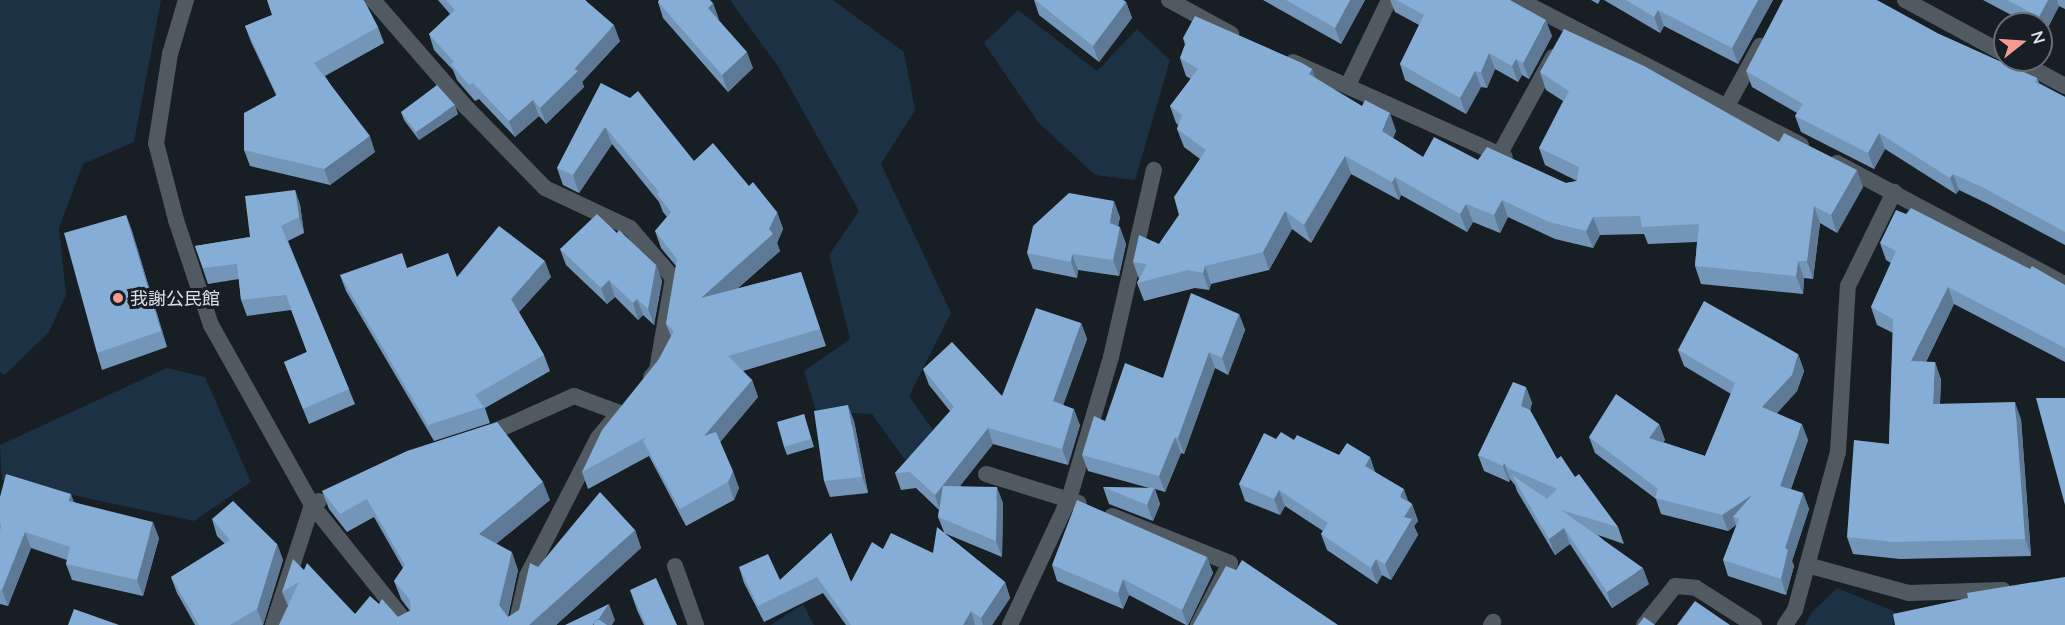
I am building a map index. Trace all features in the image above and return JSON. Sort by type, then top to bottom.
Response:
[{"type":"street","points":[[186,0],[170,54],[156,143],[176,220],[211,325],[312,505],[408,625]]},
{"type":"street","points":[[373,0],[467,108],[545,188],[630,228],[673,278],[657,370],[598,438],[527,576],[516,625]]},
{"type":"street","points":[[1169,0],[1249,43]]},
{"type":"street","points":[[1348,85],[1389,0]]},
{"type":"street","points":[[1519,0],[1894,192],[2065,284]]},
{"type":"street","points":[[1905,0],[1993,48]]},
{"type":"street","points":[[1499,154],[1569,27]]},
{"type":"street","points":[[1726,108],[1768,30]]},
{"type":"street","points":[[1282,57],[1518,164]]},
{"type":"street","points":[[2039,72],[2065,86]]},
{"type":"street","points":[[1010,625],[1069,499],[1111,357],[1154,170]]},
{"type":"street","points":[[1785,625],[1794,610],[1838,452],[1848,286],[1894,192]]},
{"type":"street","points":[[461,443],[574,396],[620,413]]},
{"type":"street","points":[[986,474],[1069,499],[1230,563],[1198,625]]},
{"type":"street","points":[[273,625],[312,505],[332,495]]},
{"type":"street","points":[[1807,565],[1909,593],[2021,587]]},
{"type":"street","points":[[675,566],[696,625]]},
{"type":"street","points":[[1644,625],[1675,586],[1696,588],[1754,625]]},
{"type":"shaded area","points":[[0,0],[161,0],[134,142],[83,164],[59,228],[66,295],[49,332],[5,375],[0,372]]},
{"type":"shaded area","points":[[730,0],[833,0],[904,52],[915,110],[881,164],[951,313],[909,396],[936,435],[905,460],[872,414],[816,411],[804,371],[850,339],[829,255],[859,211],[779,68]]},
{"type":"shaded area","points":[[1018,10],[1097,71],[1137,29],[1170,60],[1135,180],[1095,175],[1038,122],[984,43]]},
{"type":"shaded area","points":[[167,368],[205,377],[251,482],[194,521],[2,480],[0,445]]},
{"type":"shaded area","points":[[1837,588],[1896,612],[1893,625],[1805,625],[1811,613]]},
{"type":"shaded area","points":[[803,604],[814,625],[771,625]]},
{"type":"building","points":[[267,0],[364,0],[378,27],[314,63],[370,136],[324,169],[244,150],[244,113],[277,95],[245,26],[272,15]]},
{"type":"building","points":[[446,0],[585,0],[614,25],[574,69],[578,71],[540,108],[533,100],[509,121],[473,83],[469,85],[451,64],[454,62],[429,34],[455,10]]},
{"type":"building","points":[[659,0],[710,0],[713,3],[708,8],[747,52],[722,75],[658,2]]},
{"type":"building","points":[[1035,0],[1123,0],[1126,2],[1093,46]]},
{"type":"building","points":[[1286,0],[1350,0],[1335,28]]},
{"type":"building","points":[[1396,0],[1510,0],[1546,20],[1523,63],[1516,59],[1512,66],[1489,53],[1481,72],[1475,71],[1460,98],[1400,64],[1424,15]]},
{"type":"building","points":[[1626,0],[1758,0],[1732,48],[1658,10],[1654,17]]},
{"type":"building","points":[[1783,0],[1877,0],[1939,34],[1993,58],[1993,72],[2024,72],[2037,78],[2035,82],[2065,97],[2065,232],[1982,187],[1953,174],[1950,178],[1879,133],[1868,153],[1795,116],[1803,104],[1746,71]]},
{"type":"building","points":[[2007,0],[2048,0],[2042,12],[2030,12]]},
{"type":"building","points":[[1195,16],[1302,63],[1312,69],[1309,74],[1362,106],[1365,100],[1390,113],[1382,131],[1423,157],[1434,137],[1478,160],[1487,147],[1566,183],[1577,181],[1579,167],[1539,148],[1569,91],[1540,72],[1564,29],[1644,66],[1779,142],[1784,133],[1857,170],[1831,215],[1814,206],[1807,261],[1798,261],[1796,276],[1695,266],[1699,224],[1642,227],[1640,216],[1593,217],[1586,231],[1549,222],[1502,200],[1494,215],[1466,204],[1460,214],[1395,177],[1392,182],[1345,156],[1304,225],[1285,211],[1263,252],[1205,266],[1203,273],[1188,270],[1137,283],[1147,264],[1133,262],[1139,235],[1159,244],[1179,215],[1174,197],[1206,150],[1177,129],[1182,115],[1170,106],[1198,69],[1180,58],[1186,42],[1183,38]]},
{"type":"building","points":[[601,83],[630,98],[638,91],[694,161],[713,143],[749,186],[753,182],[777,212],[769,229],[773,234],[701,298],[801,272],[820,329],[728,356],[752,380],[704,436],[716,432],[733,471],[728,482],[680,509],[643,441],[646,437],[582,472],[602,430],[659,359],[674,331],[666,324],[677,259],[655,231],[671,212],[657,194],[659,192],[605,127],[573,175],[557,168]]},
{"type":"building","points":[[437,85],[455,105],[416,132],[401,112]]},
{"type":"building","points":[[295,190],[299,217],[281,226],[349,389],[303,409],[284,362],[307,352],[286,295],[241,300],[237,264],[203,268],[195,246],[250,237],[245,196]]},
{"type":"building","points":[[1069,193],[1114,201],[1110,223],[1120,227],[1113,260],[1072,254],[1071,262],[1027,253],[1033,226]]},
{"type":"building","points":[[1911,208],[2030,269],[2032,266],[2065,285],[2065,348],[1948,287],[1911,361],[1935,362],[1933,404],[2015,402],[2025,539],[1893,542],[1847,537],[1854,440],[1889,444],[1893,319],[1871,307],[1896,251],[1880,243],[1896,210],[1906,214]]},
{"type":"building","points":[[597,214],[617,233],[619,230],[656,265],[648,309],[637,299],[633,303],[609,280],[601,288],[560,249]]},
{"type":"building","name":"我謝公民館","points":[[126,215],[161,331],[97,353],[64,233]]},
{"type":"building","points":[[499,226],[545,261],[511,299],[544,355],[475,395],[484,407],[428,425],[340,275],[402,253],[407,268],[448,253],[457,277]]},
{"type":"building","points":[[1191,293],[1239,314],[1222,358],[1209,352],[1178,438],[1175,437],[1159,476],[1082,455],[1094,416],[1105,421],[1125,363],[1163,378]]},
{"type":"building","points":[[1704,301],[1798,354],[1792,375],[1762,407],[1802,424],[1780,486],[1803,493],[1785,548],[1788,550],[1781,579],[1723,560],[1739,519],[1733,517],[1752,495],[1722,515],[1655,498],[1658,489],[1589,437],[1616,394],[1659,424],[1649,438],[1705,456],[1735,383],[1678,350]]},
{"type":"building","points":[[1036,308],[1081,323],[1053,401],[1074,409],[1062,449],[988,428],[935,495],[910,472],[895,473],[954,407],[923,369],[952,342],[1002,396]]},
{"type":"building","points":[[1513,382],[1526,387],[1521,406],[1530,410],[1557,459],[1561,456],[1575,477],[1579,474],[1618,527],[1561,510],[1643,568],[1607,592],[1564,528],[1549,539],[1512,475],[1547,499],[1557,489],[1508,468],[1504,463],[1503,466],[1478,455]]},
{"type":"building","points":[[2036,398],[2065,398],[2065,505]]},
{"type":"building","points":[[848,405],[862,477],[824,481],[814,411]]},
{"type":"building","points":[[804,414],[811,439],[784,447],[777,422]]},
{"type":"building","points":[[497,422],[543,482],[479,534],[512,552],[499,605],[508,617],[519,610],[530,563],[538,567],[600,492],[635,530],[529,625],[279,625],[299,582],[282,592],[293,559],[304,570],[307,563],[355,614],[370,596],[379,604],[382,599],[398,617],[411,610],[410,600],[394,581],[405,565],[367,499],[340,514],[322,491],[407,451]]},
{"type":"building","points":[[1281,432],[1294,440],[1297,435],[1339,455],[1347,443],[1370,457],[1365,466],[1404,489],[1400,497],[1412,504],[1404,517],[1412,519],[1385,564],[1376,559],[1371,568],[1321,534],[1328,523],[1279,490],[1274,499],[1239,484],[1264,433],[1276,439]]},
{"type":"building","points":[[6,474],[71,494],[69,501],[153,522],[137,580],[66,564],[70,547],[25,532],[2,590],[0,590],[0,497]]},
{"type":"building","points":[[943,486],[997,487],[996,541],[938,517]]},
{"type":"building","points":[[1103,487],[1154,488],[1147,505]]},
{"type":"building","points":[[1077,500],[1207,557],[1182,610],[1123,579],[1118,593],[1052,565]]},
{"type":"building","points":[[233,501],[277,544],[257,609],[230,625],[199,625],[171,577],[230,540],[212,519]]},
{"type":"building","points":[[937,527],[1005,582],[981,618],[971,611],[963,625],[851,625],[817,577],[758,606],[739,567],[768,554],[780,580],[831,533],[851,582],[872,542],[883,549],[891,533],[933,553]]},
{"type":"building","points":[[1242,560],[1338,625],[1193,625],[1226,566],[1236,570]]},
{"type":"building","points":[[2065,577],[2065,625],[1895,625],[1893,614],[1968,598],[1967,593]]},
{"type":"building","points":[[656,578],[677,625],[646,625],[630,590]]},
{"type":"building","points":[[1695,601],[1730,625],[1677,625]]},
{"type":"building","points":[[609,604],[593,625],[565,625]]},
{"type":"building","points":[[74,609],[119,625],[68,625]]},
{"type":"building","points":[[1644,617],[1655,625],[1638,625]]},
{"type":"building","points":[[598,619],[607,625],[594,625]]},
{"type":"place","name":"我謝公民館","points":[[118,298]]}]
